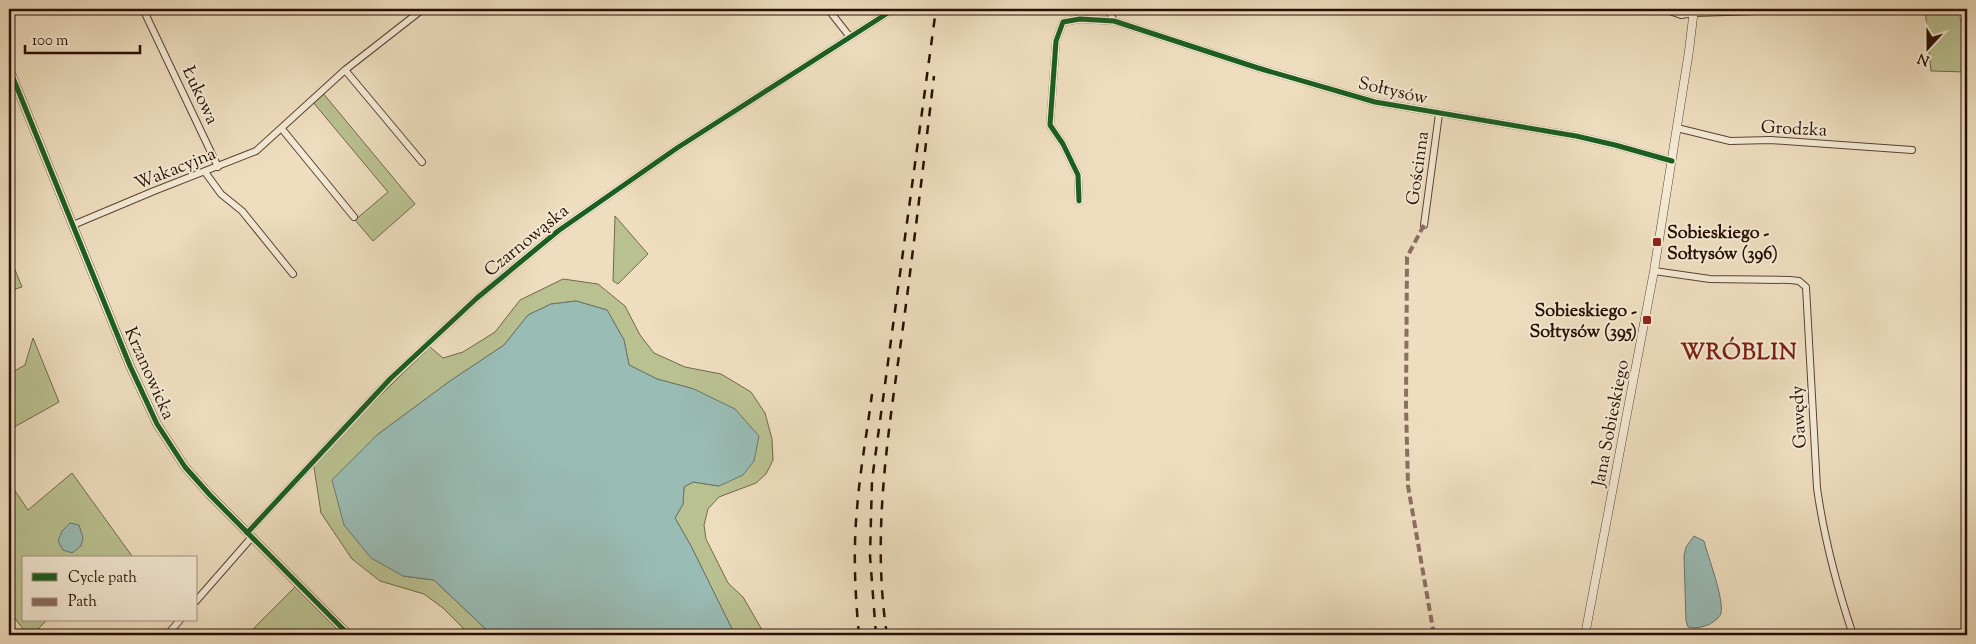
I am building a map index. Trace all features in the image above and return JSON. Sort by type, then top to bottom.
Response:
[{"type":"street","name":"Łukowa","points":[[143,9],[218,167]]},
{"type":"street","name":"Wakacyjna","points":[[73,226],[256,151],[345,70],[423,9]]},
{"type":"street","points":[[828,9],[850,37]]},
{"type":"street","name":"Czarnowąska","points":[[198,599],[250,535],[390,380],[477,298],[558,230],[677,148],[894,9]]},
{"type":"street","points":[[1108,9],[1114,21]]},
{"type":"street","points":[[1664,9],[1681,15],[1694,11],[1821,9]]},
{"type":"street","points":[[1960,9],[1967,22]]},
{"type":"street","name":"Jana Sobieskiego","points":[[1585,635],[1654,271],[1694,11]]},
{"type":"street","name":"Sołtysów","points":[[1079,201],[1078,175],[1050,125],[1056,40],[1063,22],[1080,19],[1114,21],[1258,68],[1375,102],[1576,136],[1672,161]]},
{"type":"street","name":"Krzanowicka","points":[[9,68],[130,366],[156,424],[185,467],[349,635]]},
{"type":"street","points":[[345,70],[422,162]]},
{"type":"street","name":"Gościnna","points":[[1424,226],[1439,114]]},
{"type":"street","name":"Grodzka","points":[[1677,128],[1730,141],[1771,140],[1912,150]]},
{"type":"street","points":[[282,129],[354,216]]},
{"type":"street","points":[[205,172],[215,187],[242,211],[293,274]]},
{"type":"street","name":"Gawędy","points":[[1654,271],[1710,279],[1790,280],[1799,281],[1806,287],[1816,488],[1820,515],[1838,588],[1853,635]]},
{"type":"street","points":[[167,635],[178,622]]},
{"type":"green space","points":[[1925,9],[1967,9],[1967,72],[1931,71]]},
{"type":"green space","points":[[322,92],[415,204],[373,241],[355,220],[388,192],[312,101]]},
{"type":"green space","points":[[615,216],[648,254],[618,284],[613,281]]},
{"type":"green space","points":[[9,255],[22,287],[9,291]]},
{"type":"green space","points":[[563,279],[598,284],[625,306],[640,335],[654,353],[685,367],[721,374],[751,392],[765,413],[772,439],[773,460],[766,474],[756,483],[719,497],[708,509],[704,525],[706,539],[728,583],[743,597],[765,635],[735,635],[675,518],[683,504],[684,487],[693,482],[719,486],[694,389],[657,379],[629,365],[624,340],[607,310],[576,301],[551,304],[528,315],[504,345],[450,381],[377,435],[403,576],[434,580],[492,635],[470,635],[443,608],[424,594],[380,581],[352,559],[321,513],[313,461],[430,347],[443,358],[463,352],[495,332],[520,300]]},
{"type":"green space","points":[[33,338],[59,402],[9,430],[9,374],[25,365]]},
{"type":"green space","points":[[72,473],[132,556],[22,556],[22,622],[45,622],[32,635],[28,635],[9,611],[9,482],[28,510]]},
{"type":"green space","points":[[298,584],[342,628],[335,635],[247,635]]},
{"type":"water","points":[[576,301],[607,310],[624,340],[629,365],[657,379],[694,389],[735,409],[759,436],[754,461],[743,475],[719,486],[693,482],[684,487],[683,504],[675,518],[735,635],[492,635],[434,580],[403,576],[371,558],[344,525],[332,480],[377,435],[450,381],[504,345],[528,315],[551,304]]},
{"type":"water","points":[[70,523],[79,525],[83,538],[81,546],[72,553],[63,550],[58,541],[62,531]]},
{"type":"water","points":[[1694,536],[1704,541],[1718,588],[1721,613],[1710,624],[1693,628],[1688,627],[1686,621],[1684,556],[1686,547]]},
{"type":"railway","points":[[876,635],[870,556],[872,480],[936,9]]},
{"type":"railway","points":[[887,635],[881,558],[881,519],[884,481],[934,76]]},
{"type":"railway","points":[[859,635],[856,604],[855,540],[860,480],[872,394]]},
{"type":"marked path","points":[[1424,225],[1407,257],[1406,406],[1408,486],[1434,635]]},
{"type":"cycle path","points":[[247,533],[390,379],[477,298],[558,231],[677,148],[894,9]]},
{"type":"cycle path","points":[[1079,201],[1078,175],[1063,144],[1050,125],[1056,41],[1063,22],[1080,19],[1114,21],[1258,68],[1375,102],[1576,136],[1672,161]]},
{"type":"cycle path","points":[[9,68],[130,366],[157,424],[185,467],[210,495],[349,635]]},
{"type":"place","name":"Sobieskiego - Sołtysów (396)","points":[[1657,242]]},
{"type":"place","name":"Sobieskiego - Sołtysów (395)","points":[[1647,320]]},
{"type":"district","name":"WRÓBLIN","points":[[1739,351]]}]
